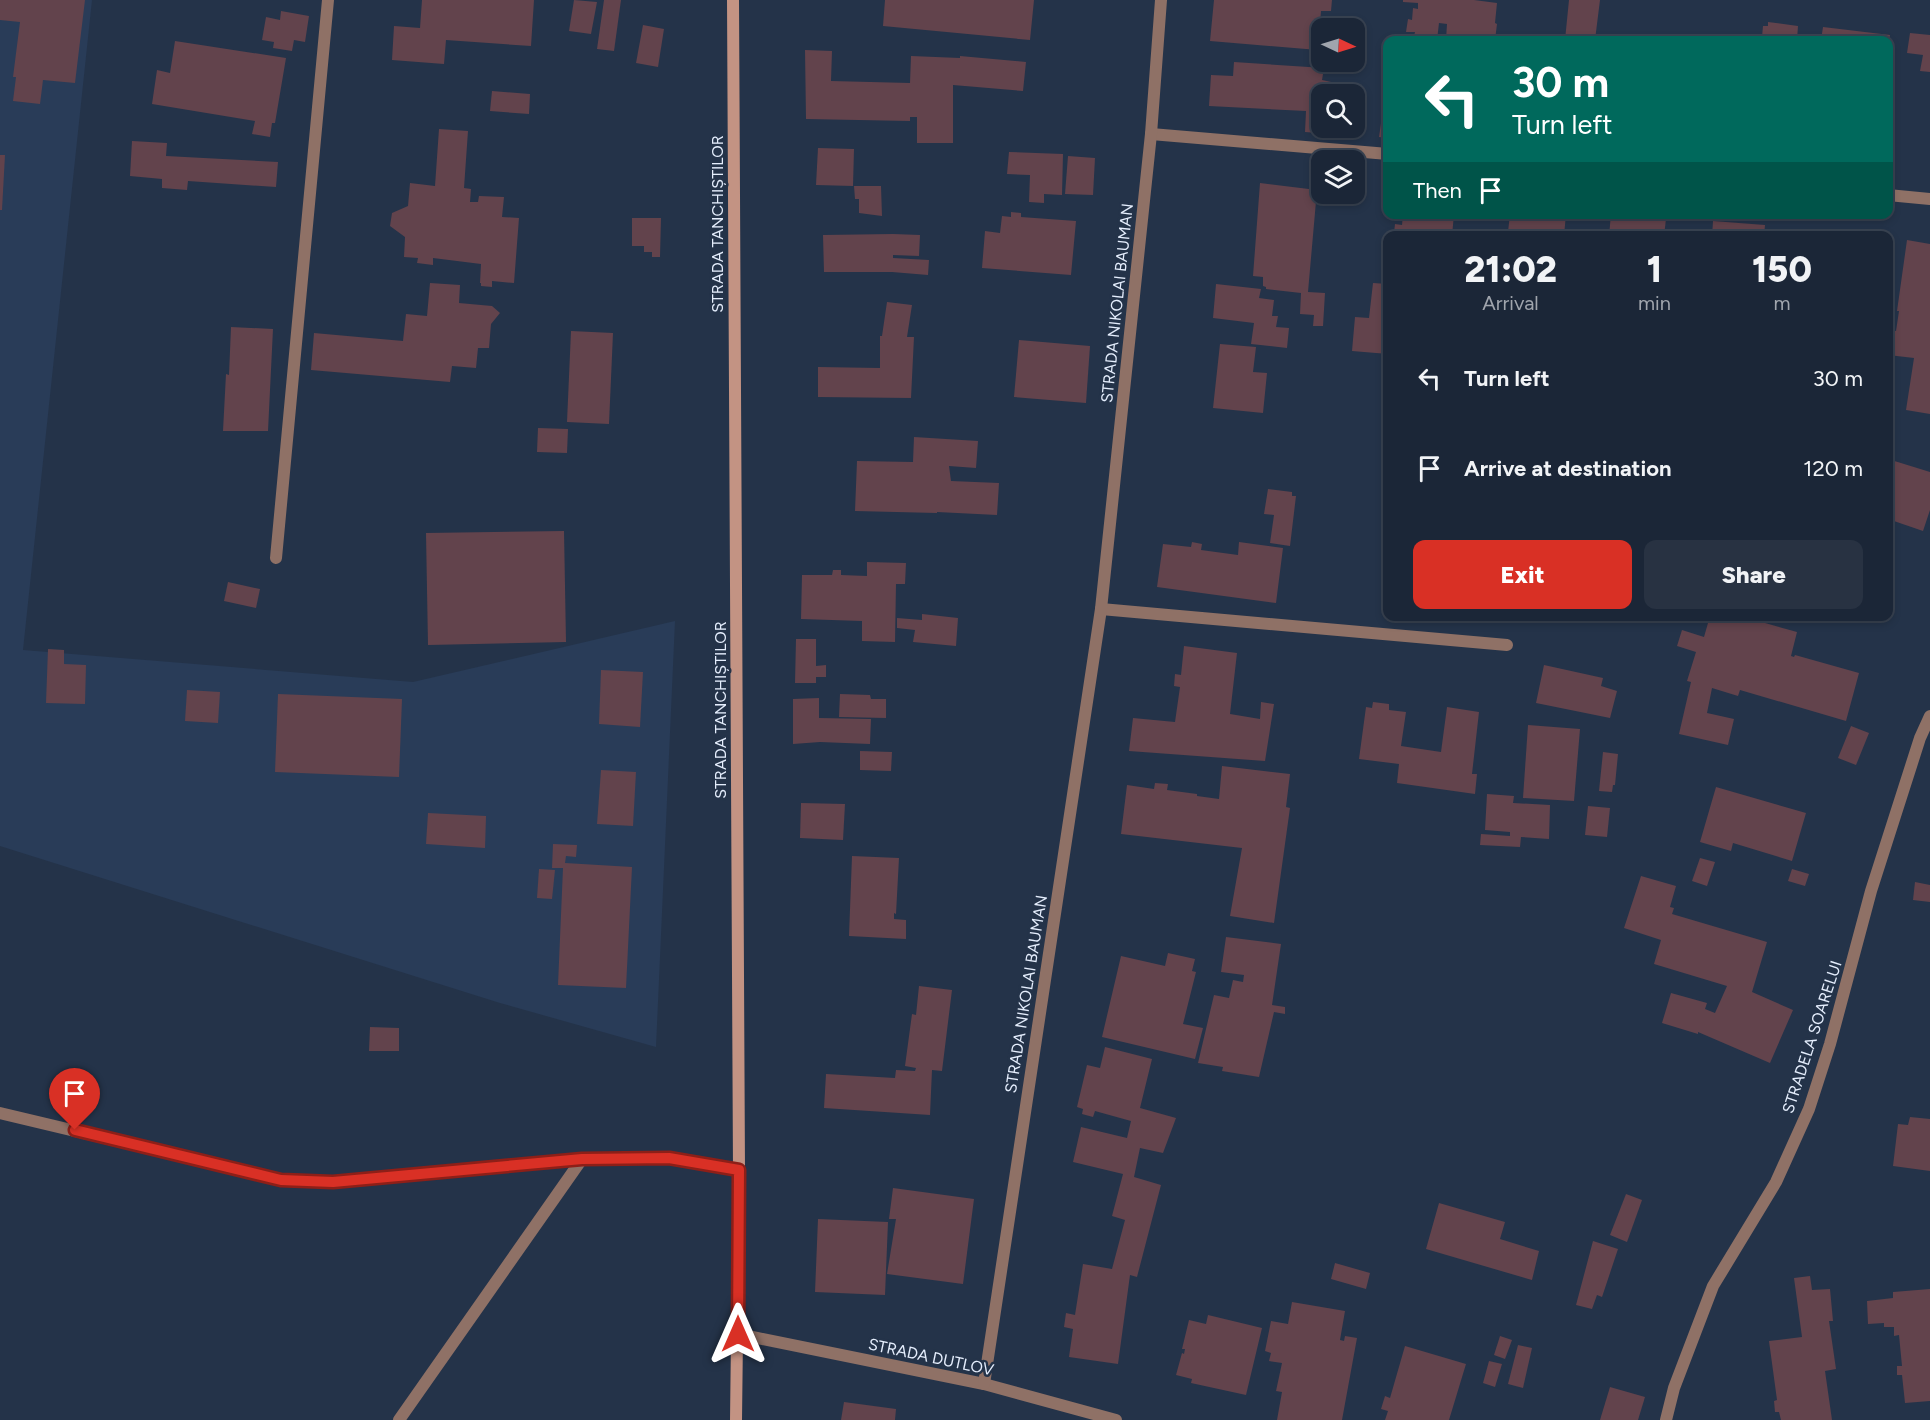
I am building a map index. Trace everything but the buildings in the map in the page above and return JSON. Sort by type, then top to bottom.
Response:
[{"type":"street","points":[[276,558],[328,0]]},
{"type":"street","name":"STRADA TANCHIȘTILOR","points":[[733,0],[739,1170],[736,1420]]},
{"type":"street","name":"STRADA NIKOLAI BAUMAN","points":[[984,1384],[1101,609],[1151,134],[1161,0]]},
{"type":"street","points":[[1151,134],[1383,154]]},
{"type":"street","points":[[1893,195],[1930,199]]},
{"type":"street","points":[[1101,609],[1507,645]]},
{"type":"street","name":"STRADELA SOARELUI","points":[[1666,1420],[1674,1388],[1713,1286],[1776,1182],[1809,1109],[1833,1034],[1871,891],[1920,738],[1930,716]]},
{"type":"street","points":[[0,1113],[281,1180],[333,1182],[582,1159],[669,1158],[739,1170]]},
{"type":"street","points":[[399,1420],[582,1159]]},
{"type":"street","name":"STRADA DUTLOV","points":[[738,1334],[984,1384],[1116,1420]]},
{"type":"shaded area","points":[[0,0],[92,0],[23,650],[413,682],[675,621],[656,1047],[500,1003],[0,846]]},
{"type":"route","points":[[75,1130],[281,1180],[333,1182],[582,1159],[669,1158],[739,1170],[738,1334]]}]
